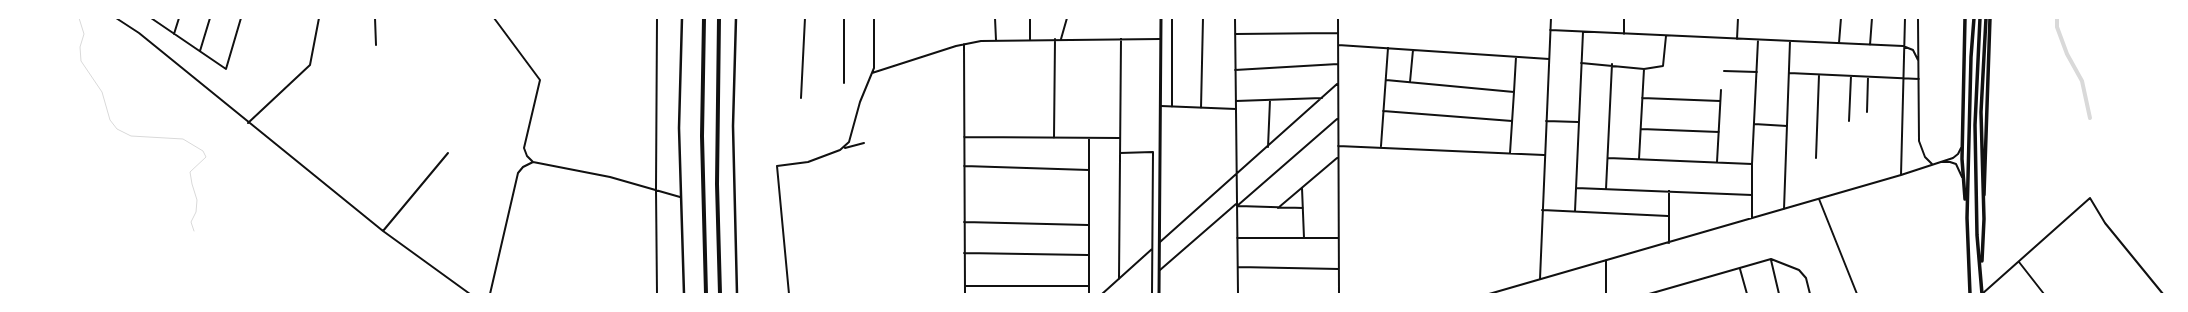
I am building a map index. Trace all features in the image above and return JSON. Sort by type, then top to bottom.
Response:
[{"type":"highway","points":[[704,18],[702,136],[706,294]]},
{"type":"highway","points":[[719,18],[717,177],[720,294]]},
{"type":"highway","points":[[1965,18],[1962,146],[1963,180],[1967,218]]},
{"type":"highway","points":[[1970,294],[1967,218],[1971,57],[1974,18]]},
{"type":"highway","points":[[1980,18],[1975,125],[1977,235],[1982,294]]},
{"type":"highway","points":[[1983,206],[1980,112],[1986,18]]},
{"type":"highway","points":[[1981,274],[1990,18]]},
{"type":"main road","points":[[1159,294],[1161,18]]},
{"type":"street","points":[[116,18],[139,33],[248,123],[383,231],[470,294]]},
{"type":"street","points":[[151,18],[226,69],[241,18]]},
{"type":"street","points":[[174,34],[179,18]]},
{"type":"street","points":[[200,51],[210,18]]},
{"type":"street","points":[[248,123],[310,65],[319,18]]},
{"type":"street","points":[[375,18],[376,45]]},
{"type":"street","points":[[494,18],[540,80],[524,148],[527,156],[533,162],[610,177],[680,197]]},
{"type":"street","points":[[657,18],[656,189],[658,294]]},
{"type":"street","points":[[682,18],[680,197],[684,294]]},
{"type":"street","points":[[736,18],[733,126],[737,294]]},
{"type":"street","points":[[801,98],[805,18]]},
{"type":"street","points":[[844,18],[844,83]]},
{"type":"street","points":[[842,149],[851,139],[860,102],[872,73],[875,54],[874,18]]},
{"type":"street","points":[[995,18],[996,40]]},
{"type":"street","points":[[1030,18],[1030,39]]},
{"type":"street","points":[[1060,39],[1067,18]]},
{"type":"street","points":[[1172,18],[1172,106]]},
{"type":"street","points":[[1201,108],[1203,18]]},
{"type":"street","points":[[1235,18],[1238,294]]},
{"type":"street","points":[[1338,18],[1337,158],[1339,294]]},
{"type":"street","points":[[1540,279],[1544,155],[1551,18]]},
{"type":"street","points":[[1624,18],[1624,34]]},
{"type":"street","points":[[1737,39],[1738,18]]},
{"type":"street","points":[[1839,44],[1840,18]]},
{"type":"street","points":[[1870,45],[1872,18]]},
{"type":"street","points":[[1901,175],[1903,46],[1905,18]]},
{"type":"street","points":[[1918,18],[1919,141],[1925,157],[1932,164]]},
{"type":"street","points":[[1550,30],[1903,46],[1913,50],[1918,60]]},
{"type":"street","points":[[1575,211],[1583,32]]},
{"type":"street","points":[[1235,34],[1338,33]]},
{"type":"street","points":[[1581,63],[1612,64],[1644,69],[1662,66],[1666,36]]},
{"type":"street","points":[[872,73],[964,44],[996,40],[1121,38],[1160,39]]},
{"type":"street","points":[[1119,279],[1121,38]]},
{"type":"street","points":[[1054,138],[1055,39]]},
{"type":"street","points":[[1752,219],[1752,164],[1758,40]]},
{"type":"street","points":[[1784,209],[1790,41]]},
{"type":"street","points":[[964,44],[965,294]]},
{"type":"street","points":[[1338,45],[1549,59]]},
{"type":"street","points":[[1381,146],[1388,48]]},
{"type":"street","points":[[1410,82],[1413,50]]},
{"type":"street","points":[[1510,153],[1516,57]]},
{"type":"street","points":[[1235,70],[1338,64]]},
{"type":"street","points":[[1606,189],[1612,64]]},
{"type":"street","points":[[1639,159],[1644,69]]},
{"type":"street","points":[[1724,71],[1757,72]]},
{"type":"street","points":[[1789,73],[1918,79]]},
{"type":"street","points":[[1816,158],[1819,75]]},
{"type":"street","points":[[1849,121],[1851,76]]},
{"type":"street","points":[[1867,112],[1868,77]]},
{"type":"street","points":[[1386,80],[1514,92]]},
{"type":"street","points":[[1160,242],[1338,84]]},
{"type":"street","points":[[1717,162],[1721,90]]},
{"type":"street","points":[[1236,101],[1322,98]]},
{"type":"street","points":[[1642,98],[1720,101]]},
{"type":"street","points":[[1268,147],[1270,100]]},
{"type":"street","points":[[1160,106],[1236,109]]},
{"type":"street","points":[[1383,111],[1512,121]]},
{"type":"street","points":[[1160,270],[1337,118]]},
{"type":"street","points":[[1546,121],[1578,122]]},
{"type":"street","points":[[1754,124],[1786,126]]},
{"type":"street","points":[[1641,129],[1719,132]]},
{"type":"street","points":[[964,136],[1120,138]]},
{"type":"street","points":[[1089,138],[1089,294]]},
{"type":"street","points":[[789,294],[777,166],[805,163],[842,149],[864,143]]},
{"type":"street","points":[[1337,146],[1381,146],[1544,155]]},
{"type":"street","points":[[1489,294],[1901,175],[1957,156],[1962,146]]},
{"type":"street","points":[[1120,153],[1153,152],[1152,294]]},
{"type":"street","points":[[383,231],[448,153]]},
{"type":"street","points":[[1278,208],[1337,158]]},
{"type":"street","points":[[1608,158],[1752,164]]},
{"type":"street","points":[[490,294],[518,174],[523,167],[533,162]]},
{"type":"street","points":[[1932,164],[1945,162],[1953,163],[1958,166],[1963,180]]},
{"type":"street","points":[[964,166],[1089,170]]},
{"type":"street","points":[[1302,188],[1304,238]]},
{"type":"street","points":[[1576,188],[1752,195]]},
{"type":"street","points":[[1669,191],[1669,243]]},
{"type":"street","points":[[1982,294],[2090,198],[2105,223],[2163,294]]},
{"type":"street","points":[[1819,199],[1857,294]]},
{"type":"street","points":[[1237,205],[1303,208]]},
{"type":"street","points":[[1542,210],[1668,216]]},
{"type":"street","points":[[964,222],[1089,225]]},
{"type":"street","points":[[1237,238],[1338,238]]},
{"type":"street","points":[[1102,294],[1152,249]]},
{"type":"street","points":[[964,253],[1089,255]]},
{"type":"street","points":[[1606,260],[1606,294]]},
{"type":"street","points":[[1771,260],[1779,294]]},
{"type":"street","points":[[1649,294],[1771,260],[1799,270],[1806,278],[1810,294]]},
{"type":"street","points":[[2018,261],[2044,294]]},
{"type":"street","points":[[1238,267],[1339,269]]},
{"type":"street","points":[[1740,269],[1747,294]]},
{"type":"street","points":[[965,286],[1089,286]]},
{"type":"waterway","points":[[79,18],[84,34],[80,47],[81,61],[102,92],[110,120],[117,129],[131,136],[183,139],[203,151],[206,157],[190,172],[197,200],[196,212],[191,222],[194,231]]},
{"type":"waterway","points":[[2057,18],[2057,27],[2067,54],[2082,81],[2090,118]]}]
